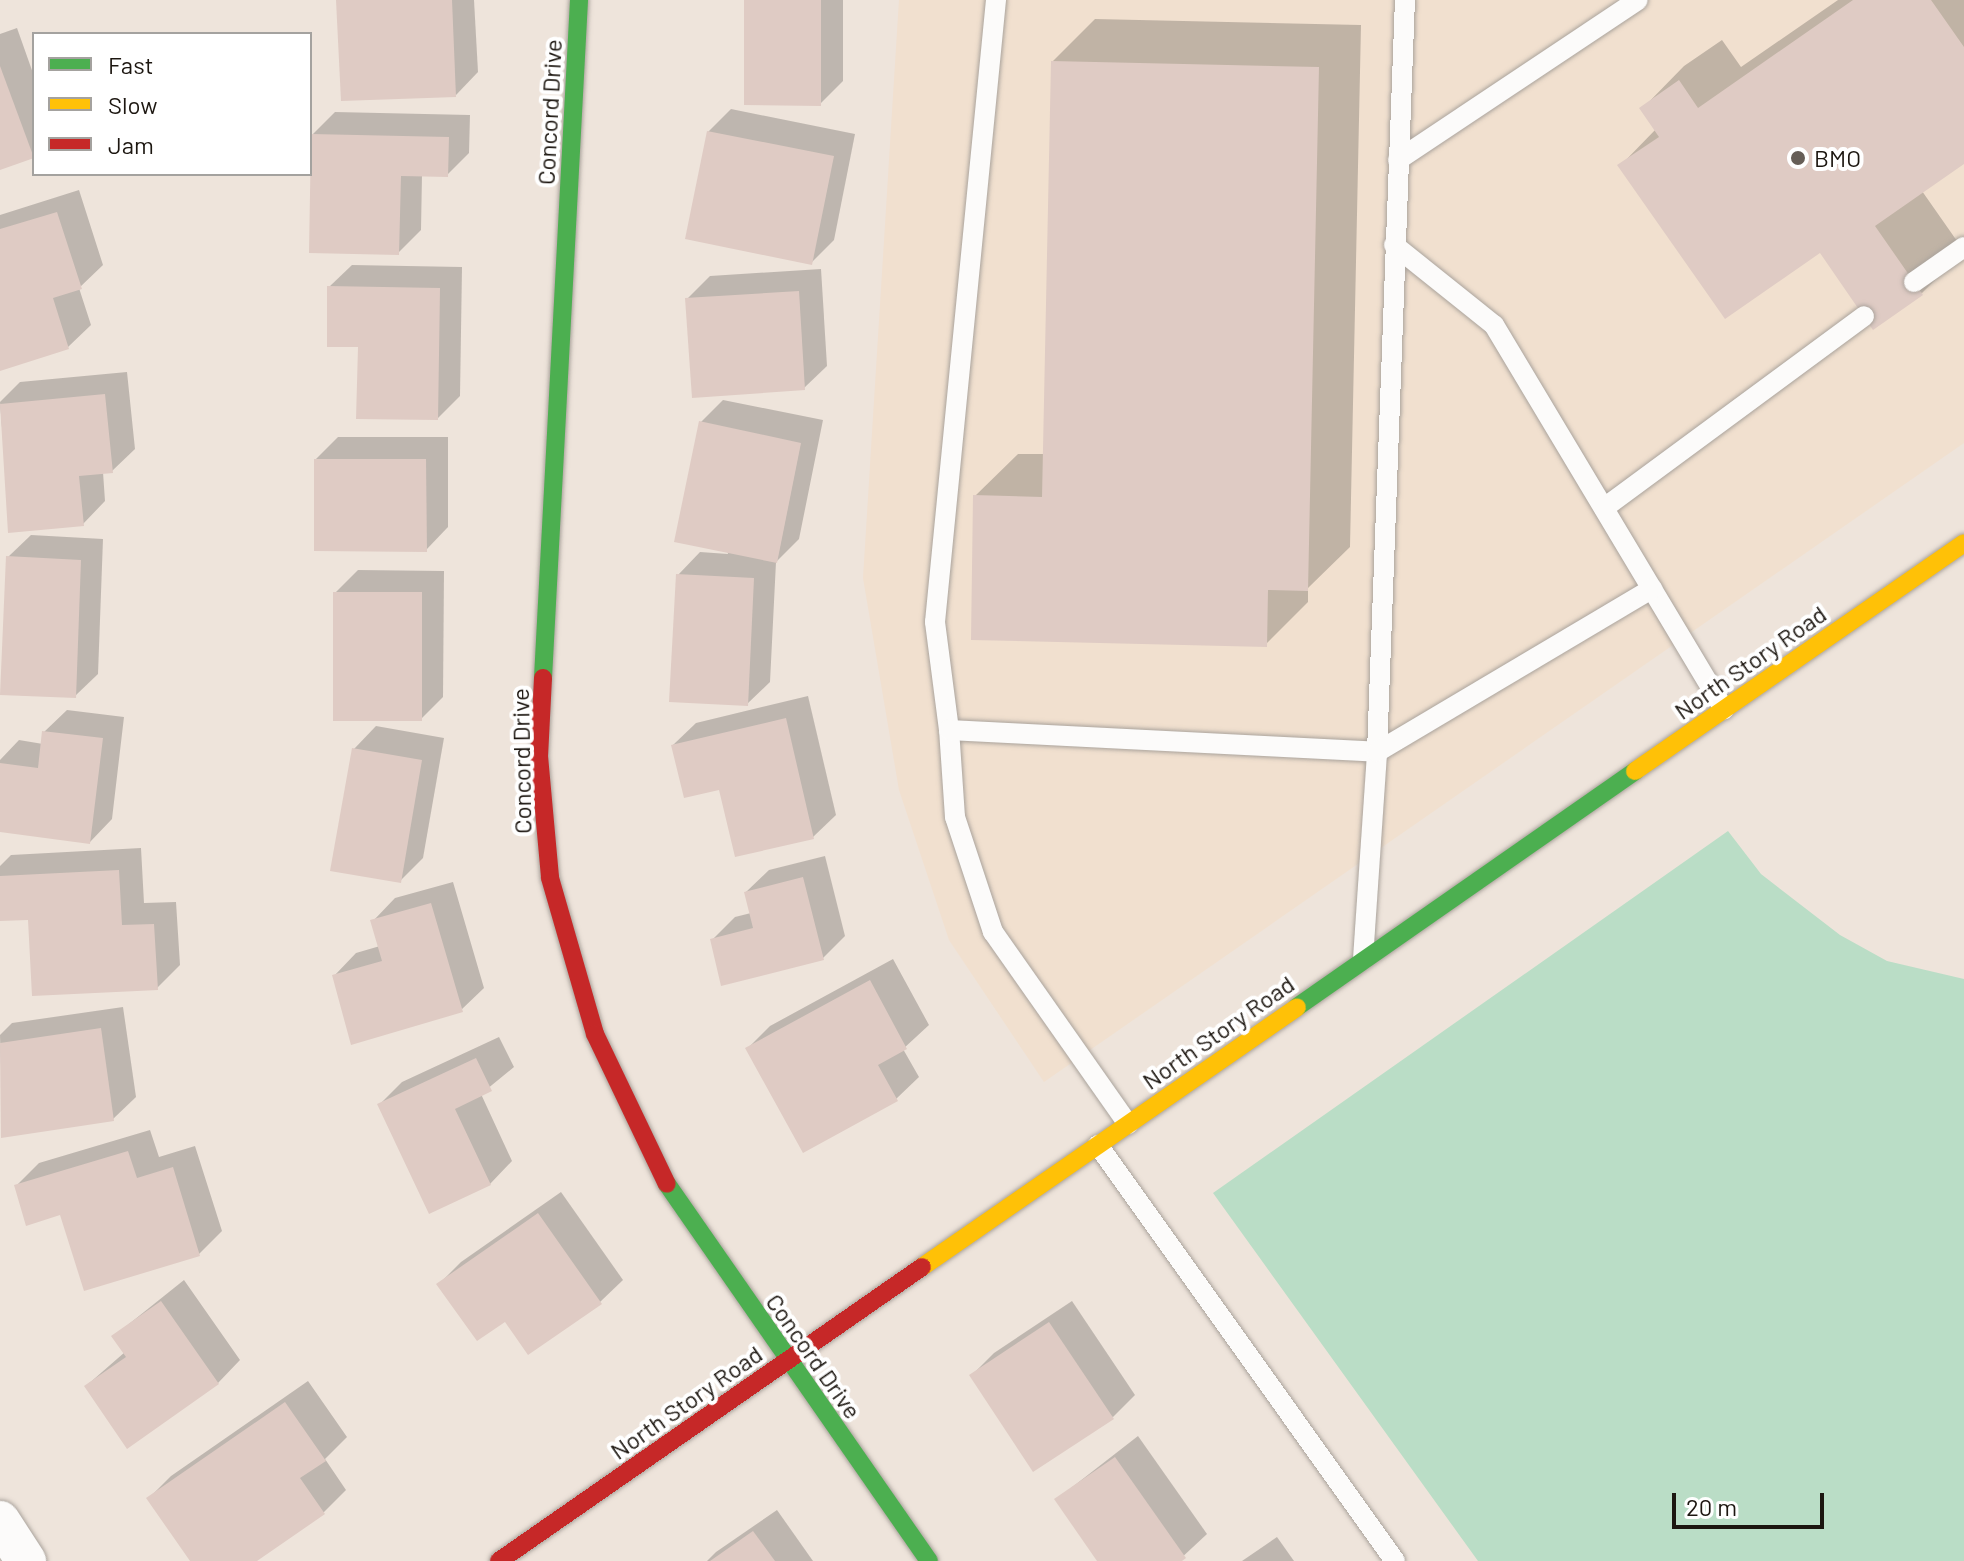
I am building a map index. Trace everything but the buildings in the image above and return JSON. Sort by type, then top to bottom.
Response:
[{"type":"main road","name":"Concord Drive","points":[[579,0],[539,756],[550,878],[595,1034],[641,1137],[684,1214],[929,1561]]},
{"type":"main road","name":"North Story Road","points":[[499,1561],[1964,543]]},
{"type":"street","points":[[0,1521],[26,1561]]},
{"type":"lane","points":[[996,0],[935,622],[949,730],[955,817],[993,932],[1128,1124]]},
{"type":"lane","points":[[1363,960],[1377,752],[1405,0]]},
{"type":"lane","points":[[1398,160],[1638,0]]},
{"type":"lane","points":[[1394,245],[1494,325],[1724,709]]},
{"type":"lane","points":[[1914,282],[1964,247]]},
{"type":"lane","points":[[1604,508],[1864,316]]},
{"type":"lane","points":[[949,730],[1377,752],[1652,589]]},
{"type":"lane","points":[[1098,1145],[1395,1561]]},
{"type":"shaded area","points":[[899,0],[1964,0],[1964,443],[1044,1082],[949,940],[899,790],[863,578]]},
{"type":"green space","points":[[1728,831],[1761,874],[1840,935],[1887,961],[1964,979],[1964,1561],[1478,1561],[1213,1193]]},
{"type":"traffic: fast","points":[[543,678],[579,0]]},
{"type":"traffic: fast","points":[[1297,1007],[1635,771]]},
{"type":"traffic: fast","points":[[667,1184],[929,1561]]},
{"type":"traffic: slow","points":[[1635,771],[1964,543]]},
{"type":"traffic: slow","points":[[922,1267],[1297,1007]]},
{"type":"traffic: jam","points":[[543,678],[539,756],[550,878],[595,1034],[667,1184]]},
{"type":"traffic: jam","points":[[499,1561],[922,1267]]},
{"type":"place","name":"BMO","points":[[1798,158]]}]
